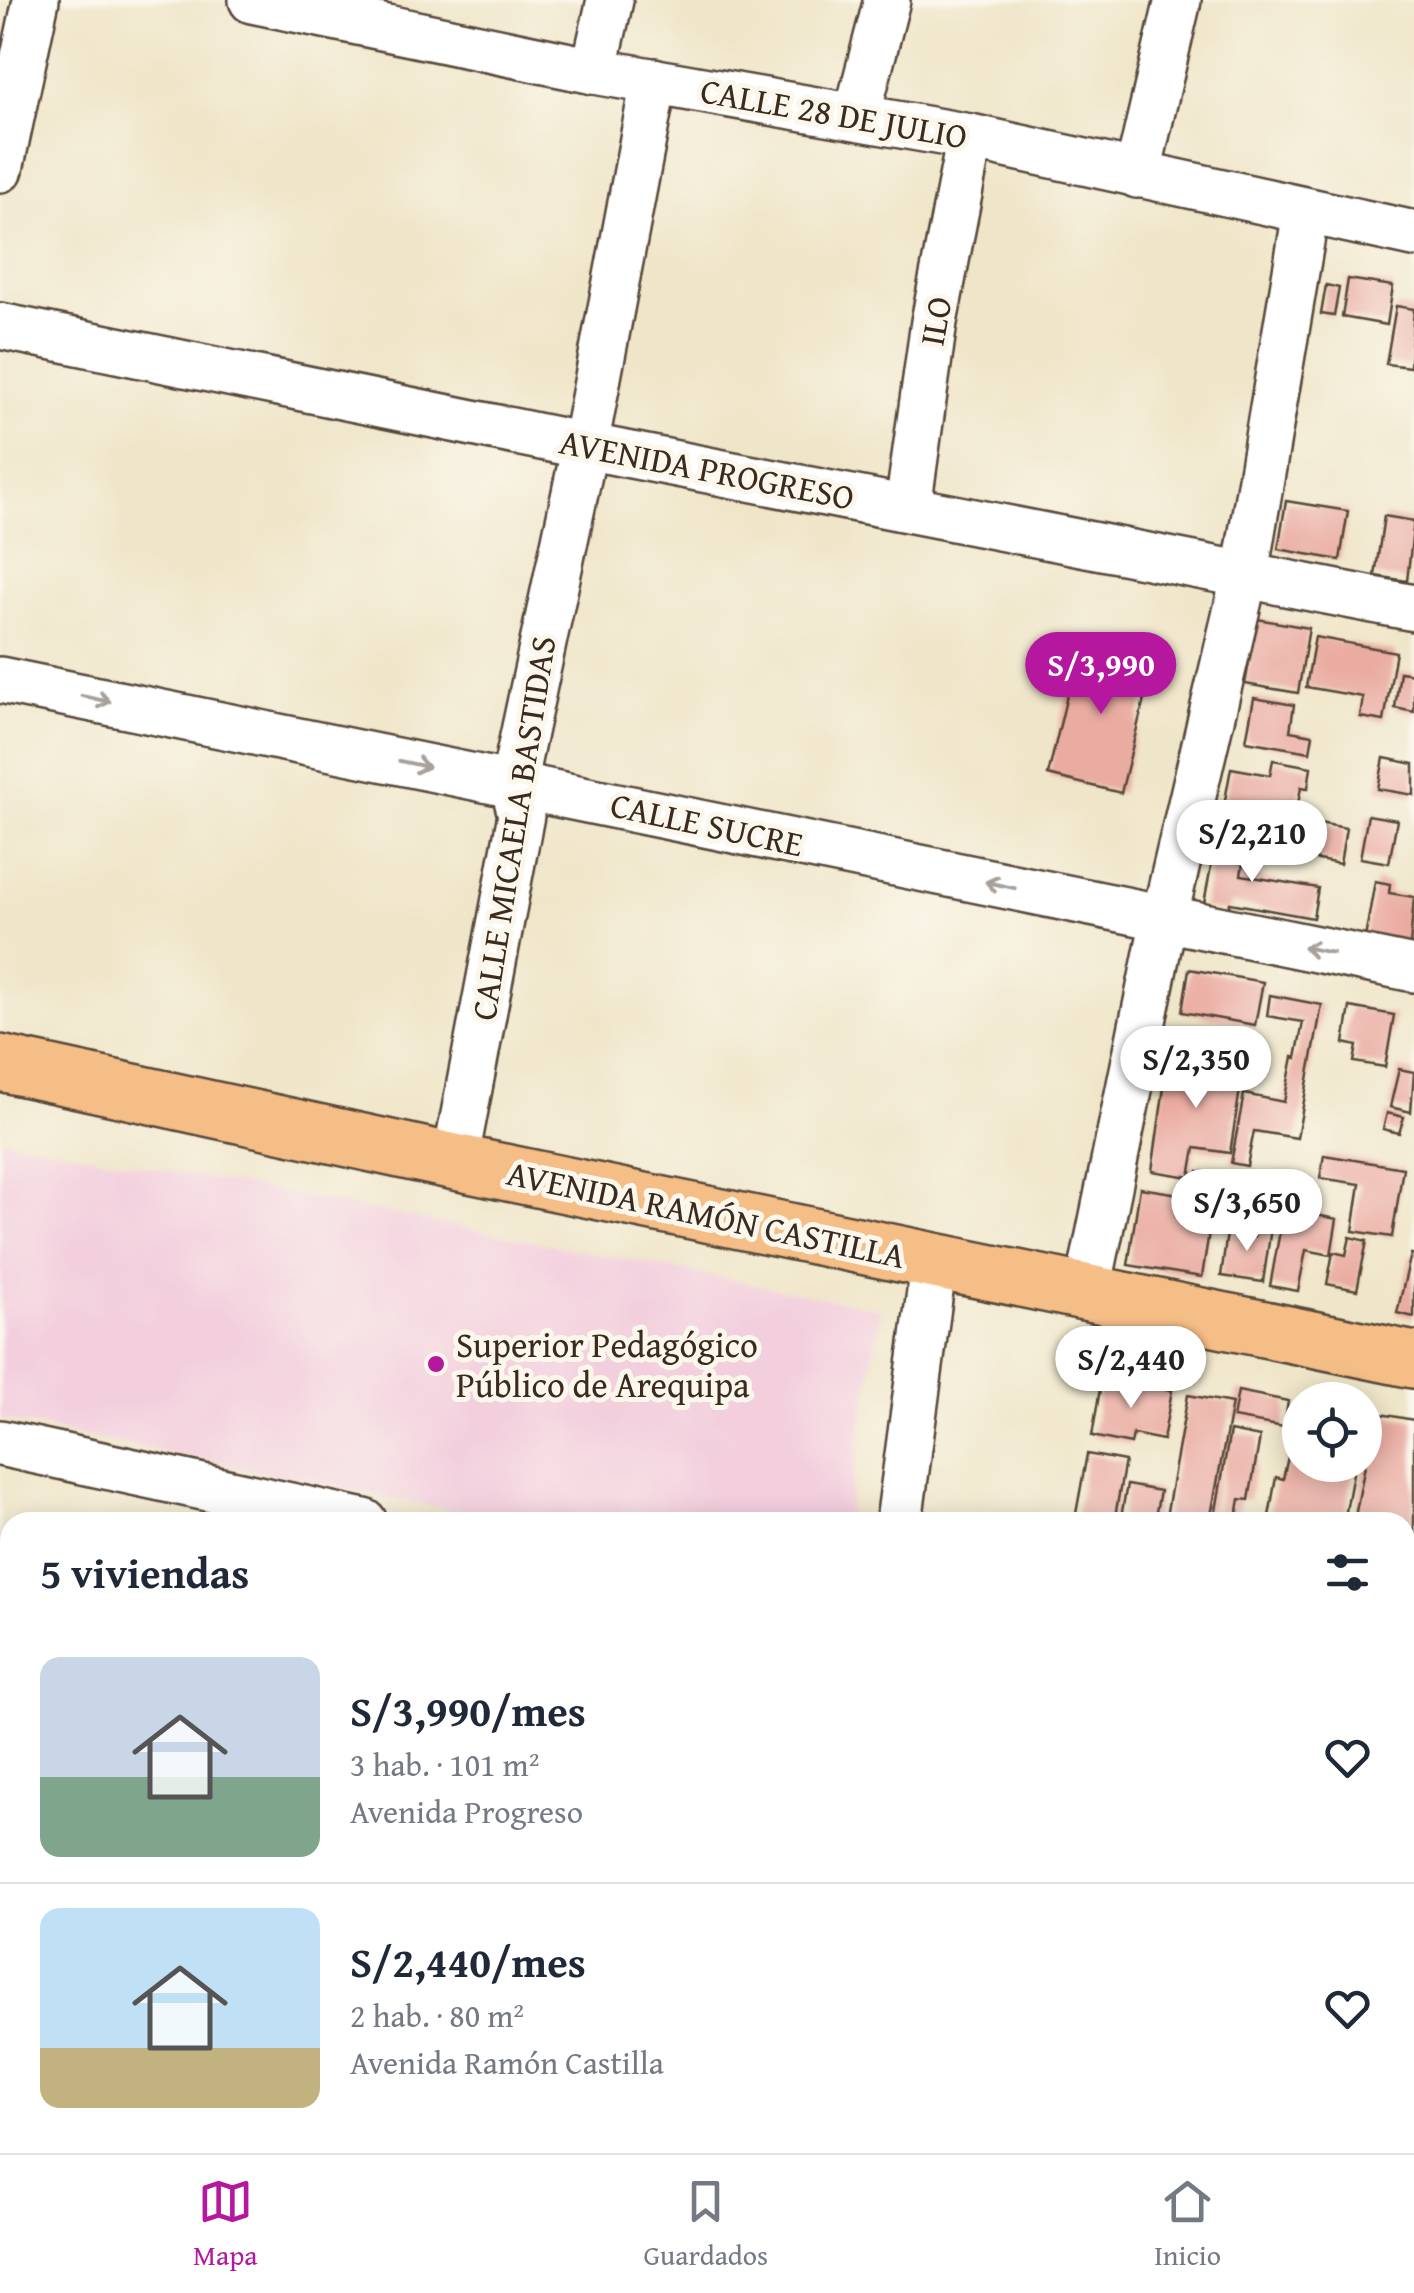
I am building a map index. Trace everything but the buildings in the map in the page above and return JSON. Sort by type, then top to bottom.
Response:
[{"type":"main road","name":"AVENIDA RAMÓN CASTILLA","points":[[0,1063],[455,1162],[1414,1360]]},
{"type":"street","points":[[0,169],[36,0]]},
{"type":"street","name":"CALLE 28 DE JULIO","points":[[252,0],[654,82],[970,137],[1306,212],[1411,222]]},
{"type":"street","points":[[594,70],[610,0]]},
{"type":"street","points":[[856,116],[887,0]]},
{"type":"street","points":[[1136,175],[1178,0]]},
{"type":"street","name":"CALLE MICAELA BASTIDAS","points":[[455,1162],[521,815],[513,784],[584,446],[654,82]]},
{"type":"street","name":"ILO","points":[[908,507],[934,322],[970,137]]},
{"type":"street","points":[[1086,1294],[1164,919],[1245,574],[1306,212]]},
{"type":"street","name":"AVENIDA PROGRESO","points":[[0,326],[584,446],[1414,608]]},
{"type":"street","name":"CALLE SUCRE","points":[[0,680],[1414,969]]},
{"type":"street","points":[[900,1512],[934,1262]]},
{"type":"street","points":[[0,1443],[318,1512]]},
{"type":"shaded area","name":"Superior Pedagógico Público de Arequipa","points":[[0,1138],[881,1309],[848,1512],[460,1512],[0,1419]]},
{"type":"place","name":"Superior Pedagógico Público de Arequipa","points":[[436,1364]]}]
